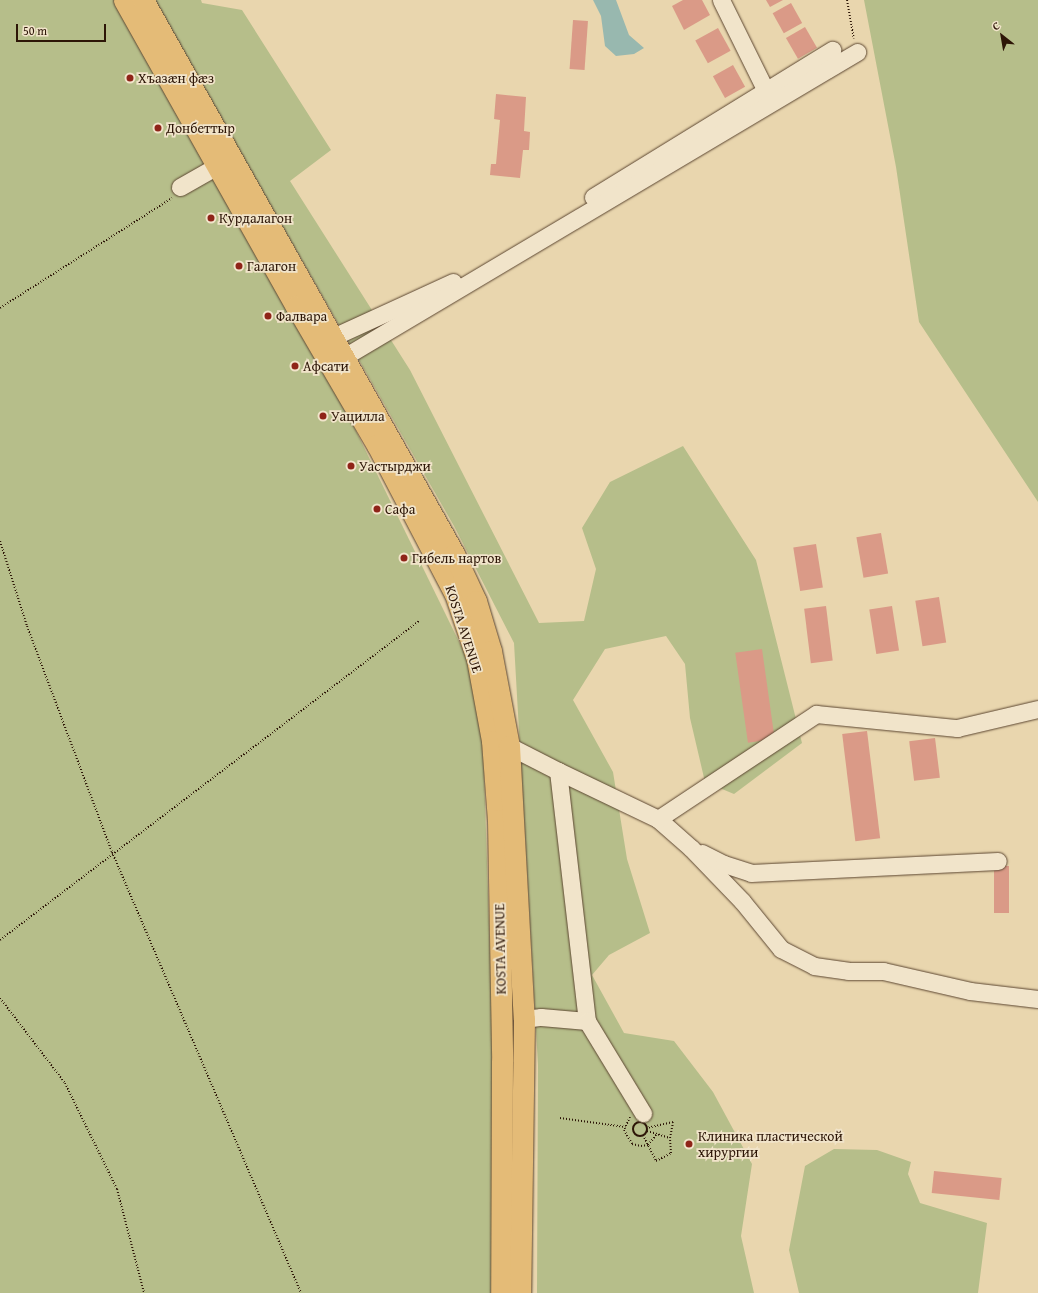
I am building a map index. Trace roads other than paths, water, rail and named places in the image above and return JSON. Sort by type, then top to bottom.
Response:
[{"type":"main road","name":"KOSTA AVENUE","points":[[124,0],[377,445],[455,594],[477,659],[492,741],[498,820],[502,1061],[501,1293]]},
{"type":"main road","name":"KOSTA AVENUE","points":[[143,0],[454,554],[476,601],[491,651],[509,746],[524,1019],[520,1293]]},
{"type":"street","points":[[721,0],[766,91]]},
{"type":"street","points":[[333,337],[459,279],[832,50]]},
{"type":"street","points":[[344,357],[857,52]]},
{"type":"street","points":[[179,191],[217,166]]},
{"type":"street","points":[[658,818],[816,714],[957,728],[1038,709]]},
{"type":"street","points":[[509,746],[658,818],[691,848],[742,901],[781,949],[814,966],[848,971],[883,972],[970,991],[1038,999]]},
{"type":"street","points":[[558,771],[587,1021],[646,1124]]},
{"type":"street","points":[[691,848],[724,864],[751,873],[998,861]]},
{"type":"street","points":[[524,1019],[554,1017],[587,1021]]},
{"type":"water","points":[[593,0],[616,0],[629,35],[644,48],[634,54],[616,56],[605,46],[601,16]]},
{"type":"place","name":"Хъазæн фæз","points":[[130,78]]},
{"type":"place","name":"Донбеттыр","points":[[158,128]]},
{"type":"place","name":"Курдалагон","points":[[211,218]]},
{"type":"place","name":"Галагон","points":[[239,266]]},
{"type":"place","name":"Фалвара","points":[[268,316]]},
{"type":"place","name":"Афсати","points":[[295,366]]},
{"type":"place","name":"Уацилла","points":[[323,416]]},
{"type":"place","name":"Уастырджи","points":[[351,466]]},
{"type":"place","name":"Сафа","points":[[377,509]]},
{"type":"place","name":"Гибель нартов","points":[[404,558]]},
{"type":"place","name":"Клиника пластической хирургии","points":[[689,1144]]}]
